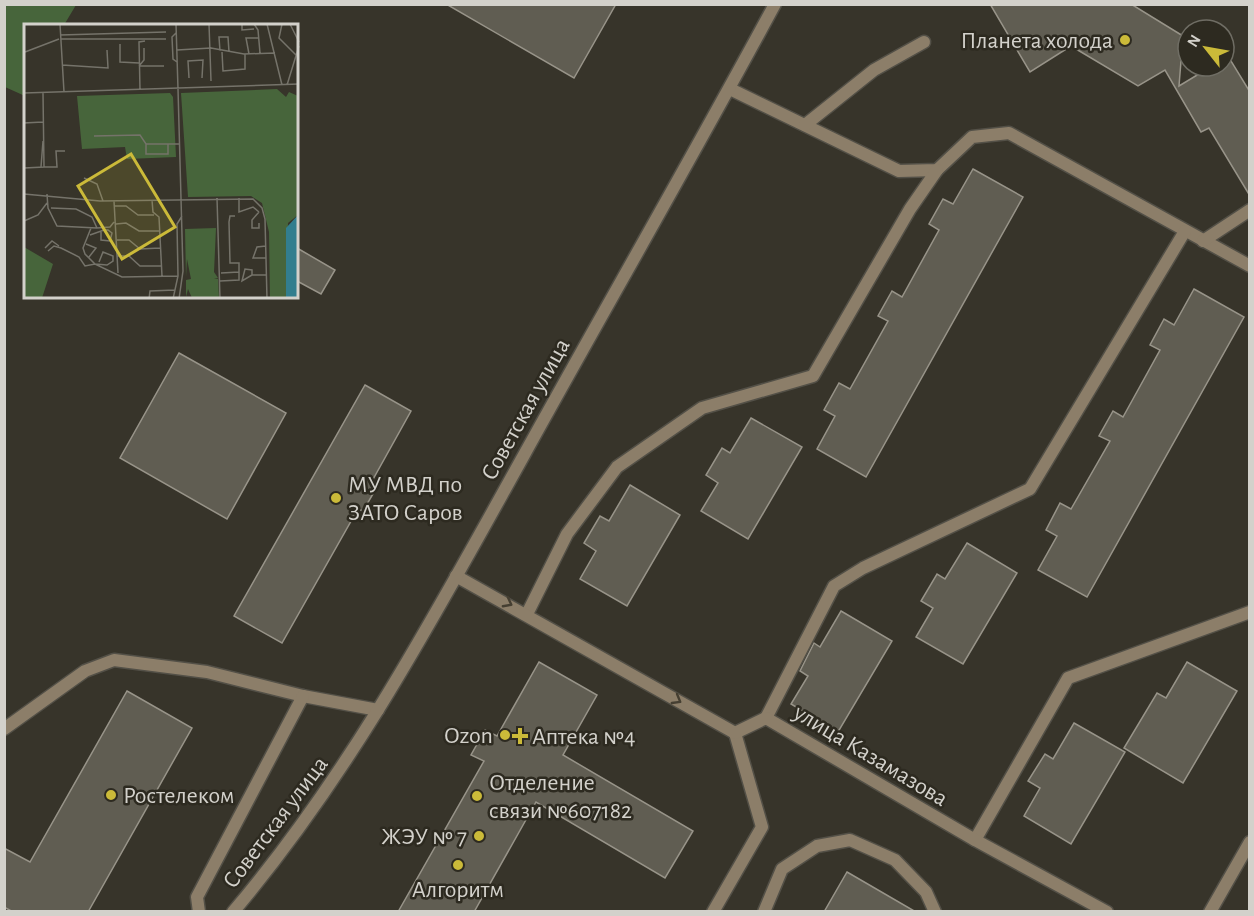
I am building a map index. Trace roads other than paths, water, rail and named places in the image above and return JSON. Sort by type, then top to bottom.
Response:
[{"type":"street","name":"Советская улица","points":[[233,912],[263,877],[321,798],[378,710],[730,89],[775,4]]},
{"type":"street","points":[[805,125],[874,69],[924,42]]},
{"type":"street","points":[[730,89],[900,171],[937,170]]},
{"type":"street","points":[[527,614],[567,534],[618,467],[702,408],[813,376],[910,209],[937,170],[972,137],[1009,133],[1250,266]]},
{"type":"street","points":[[1203,241],[1250,210]]},
{"type":"street","points":[[766,718],[834,586],[863,568],[1030,489],[1185,231]]},
{"type":"street","points":[[456,576],[735,733],[762,827],[714,912]]},
{"type":"street","points":[[975,840],[1068,678],[1250,612]]},
{"type":"street","points":[[4,729],[85,671],[114,660],[207,672],[303,696],[378,710]]},
{"type":"street","points":[[199,912],[197,897],[303,696]]},
{"type":"street","name":"улица Казамазова","points":[[735,733],[766,718],[975,840],[1107,912]]},
{"type":"street","points":[[764,912],[782,869],[817,846],[850,840],[895,860],[926,892],[935,912]]},
{"type":"street","points":[[1210,912],[1250,842]]},
{"type":"place","name":"Планета холода","points":[[1125,40]]},
{"type":"place","name":"МУ МВД по ЗАТО Саров","points":[[336,498]]},
{"type":"place","name":"Ozon","points":[[505,735]]},
{"type":"place","name":"Аптека №4","points":[[520,736]]},
{"type":"place","name":"Ростелеком","points":[[111,795]]},
{"type":"place","name":"Отделение связи №607182","points":[[477,796]]},
{"type":"place","name":"ЖЭУ № 7","points":[[479,836]]},
{"type":"place","name":"Алгоритм","points":[[458,865]]}]
